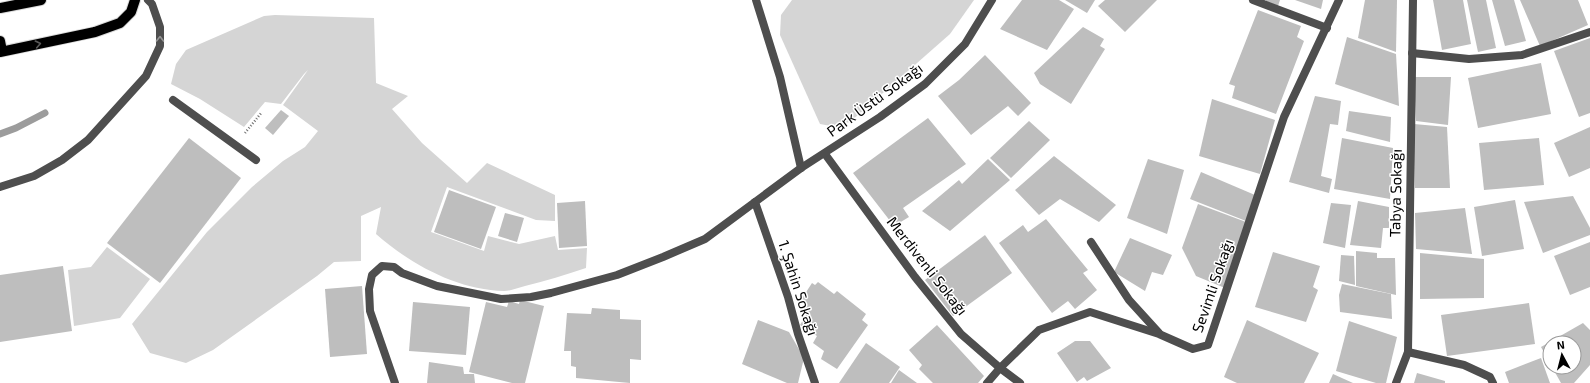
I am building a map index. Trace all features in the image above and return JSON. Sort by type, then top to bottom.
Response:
[{"type":"main road","points":[[0,8],[42,0]]},
{"type":"main road","points":[[0,41],[1,51],[95,32],[120,23],[131,12],[134,0]]},
{"type":"street","points":[[0,187],[34,176],[62,160],[88,140],[146,76],[160,46],[160,27],[152,4],[148,0]]},
{"type":"street","points":[[756,0],[780,77],[802,168]]},
{"type":"street","name":"Park Üstü Sokağı","points":[[395,383],[370,311],[369,289],[372,275],[382,266],[394,267],[402,273],[437,286],[501,299],[531,297],[617,274],[664,257],[705,239],[802,168],[880,117],[925,84],[965,44],[992,0]]},
{"type":"street","points":[[1253,0],[1327,28]]},
{"type":"street","name":"Sevimli Sokağı","points":[[987,383],[1000,368],[1039,330],[1090,312],[1159,334],[1193,349],[1208,345],[1284,117],[1340,0]]},
{"type":"street","name":"Tabya Sokağı","points":[[1396,383],[1408,352],[1413,0]]},
{"type":"street","points":[[1412,53],[1469,59],[1522,55],[1590,32]]},
{"type":"street","points":[[173,100],[256,160]]},
{"type":"street","name":"Merdivenli Sokağı","points":[[825,154],[915,277],[961,334],[1000,368],[1020,383]]},
{"type":"street","name":"1. Şahin Sokağı","points":[[755,202],[788,297],[798,334],[815,383]]},
{"type":"street","points":[[1092,242],[1129,300],[1159,334]]},
{"type":"street","points":[[1408,352],[1464,365],[1490,377],[1493,383]]},
{"type":"path","points":[[236,145],[262,112]]},
{"type":"shaded area","points":[[792,0],[974,0],[950,34],[850,122],[831,126],[820,124],[780,35],[781,15]]},
{"type":"shaded area","points":[[264,16],[374,18],[376,83],[408,96],[392,109],[422,143],[467,183],[487,163],[555,195],[555,221],[536,220],[447,187],[431,232],[484,251],[488,236],[519,244],[555,236],[558,250],[587,248],[586,268],[548,280],[504,291],[469,286],[419,265],[389,245],[376,234],[381,207],[361,216],[361,261],[334,262],[317,276],[213,350],[186,363],[150,353],[132,324],[207,232],[252,187],[283,161],[305,147],[318,131],[283,105],[308,70],[281,104],[265,102],[244,127],[200,99],[171,84],[176,64],[186,50]]},
{"type":"shaded area","points":[[107,247],[150,279],[120,318],[74,326],[68,270],[91,267]]},
{"type":"building","points":[[1022,0],[1059,0],[1074,9],[1047,50],[1000,29]]},
{"type":"building","points":[[1065,0],[1095,0],[1087,13]]},
{"type":"building","points":[[1105,0],[1157,0],[1125,32],[1098,6]]},
{"type":"building","points":[[1266,0],[1280,0],[1278,6]]},
{"type":"building","points":[[1295,0],[1323,0],[1321,9]]},
{"type":"building","points":[[1365,0],[1397,0],[1396,52],[1358,38]]},
{"type":"building","points":[[1433,0],[1463,0],[1471,44],[1442,50]]},
{"type":"building","points":[[1467,0],[1486,0],[1496,48],[1478,52]]},
{"type":"building","points":[[1492,0],[1514,0],[1526,41],[1505,46]]},
{"type":"building","points":[[1520,0],[1578,0],[1588,25],[1540,46]]},
{"type":"building","points":[[1258,10],[1301,26],[1297,37],[1304,41],[1276,114],[1232,98],[1235,86],[1229,84]]},
{"type":"building","points":[[1083,27],[1104,39],[1100,46],[1105,49],[1071,104],[1040,84],[1034,73]]},
{"type":"building","points":[[1347,37],[1396,54],[1399,106],[1335,84]]},
{"type":"building","points":[[1590,38],[1590,113],[1579,117],[1554,51]]},
{"type":"building","points":[[985,55],[1031,103],[1018,116],[1008,106],[971,135],[938,96],[959,80]]},
{"type":"building","points":[[1541,63],[1551,114],[1478,128],[1468,78]]},
{"type":"building","points":[[1414,77],[1451,77],[1448,125],[1416,121]]},
{"type":"building","points":[[1315,96],[1341,101],[1338,125],[1330,124],[1321,176],[1332,179],[1329,193],[1289,182]]},
{"type":"building","points":[[1212,99],[1275,120],[1260,174],[1199,156]]},
{"type":"building","points":[[281,110],[289,116],[273,135],[265,128]]},
{"type":"building","points":[[1349,111],[1391,117],[1390,142],[1346,131]]},
{"type":"building","points":[[928,118],[966,164],[903,208],[909,217],[894,226],[853,173]]},
{"type":"building","points":[[1029,121],[1050,140],[1011,178],[990,158]]},
{"type":"building","points":[[1414,124],[1447,127],[1450,188],[1415,188]]},
{"type":"building","points":[[1590,127],[1590,168],[1569,177],[1554,143]]},
{"type":"building","points":[[189,138],[241,178],[160,283],[107,243]]},
{"type":"building","points":[[1342,138],[1393,148],[1390,199],[1334,189]]},
{"type":"building","points":[[1539,138],[1544,185],[1484,190],[1479,143]]},
{"type":"building","points":[[1054,156],[1116,205],[1099,222],[1060,199],[1039,215],[1015,190]]},
{"type":"building","points":[[988,159],[1010,180],[950,231],[922,211],[959,180],[962,184]]},
{"type":"building","points":[[1148,159],[1184,170],[1167,234],[1127,218]]},
{"type":"building","points":[[1201,172],[1255,195],[1246,221],[1190,199]]},
{"type":"building","points":[[449,190],[496,207],[481,249],[434,232]]},
{"type":"building","points":[[1573,196],[1590,228],[1590,235],[1543,253],[1524,202]]},
{"type":"building","points":[[1515,200],[1524,249],[1482,256],[1474,207]]},
{"type":"building","points":[[585,201],[587,246],[559,248],[557,203]]},
{"type":"building","points":[[1358,201],[1389,207],[1389,228],[1383,228],[1381,248],[1350,245]]},
{"type":"building","points":[[1331,203],[1351,205],[1345,248],[1323,243]]},
{"type":"building","points":[[1198,204],[1246,222],[1225,288],[1196,276],[1182,248]]},
{"type":"building","points":[[1465,208],[1472,254],[1416,249],[1415,213]]},
{"type":"building","points":[[505,213],[524,218],[517,242],[498,236]]},
{"type":"building","points":[[1046,219],[1088,270],[1083,273],[1097,290],[1075,309],[1068,301],[1052,313],[999,243],[1023,225],[1028,232]]},
{"type":"building","points":[[985,235],[1012,273],[953,316],[925,280]]},
{"type":"building","points":[[1130,238],[1172,255],[1163,275],[1152,272],[1145,291],[1114,272]]},
{"type":"building","points":[[1590,242],[1590,287],[1570,295],[1554,256]]},
{"type":"building","points":[[1356,251],[1377,253],[1377,258],[1395,258],[1396,295],[1356,286]]},
{"type":"building","points":[[1273,252],[1320,266],[1313,287],[1318,290],[1306,322],[1255,307]]},
{"type":"building","points":[[1420,253],[1484,259],[1484,298],[1420,299]]},
{"type":"building","points":[[1341,255],[1354,256],[1355,285],[1339,281]]},
{"type":"building","points":[[63,266],[72,331],[0,342],[0,275]]},
{"type":"building","points":[[818,282],[834,294],[837,291],[866,314],[862,320],[868,325],[837,369],[821,359],[824,351],[813,343],[817,336],[800,325],[808,312],[802,308],[804,304],[801,300],[812,283],[815,285]]},
{"type":"building","points":[[1342,284],[1391,294],[1392,319],[1340,312],[1339,295]]},
{"type":"building","points":[[362,286],[367,354],[330,357],[325,289]]},
{"type":"building","points":[[520,300],[544,306],[525,383],[512,383],[469,372],[486,302],[507,307],[509,301],[519,304]]},
{"type":"building","points":[[413,302],[470,307],[466,355],[409,351]]},
{"type":"building","points":[[1529,303],[1535,344],[1447,356],[1441,315]]},
{"type":"building","points":[[592,308],[620,310],[620,319],[641,320],[641,360],[630,359],[630,383],[576,378],[576,367],[571,366],[571,351],[564,351],[567,313],[591,314]]},
{"type":"building","points":[[758,320],[789,332],[804,358],[798,383],[787,383],[742,364]]},
{"type":"building","points":[[1247,320],[1319,353],[1304,383],[1237,383],[1224,377]]},
{"type":"building","points":[[1349,321],[1397,337],[1386,383],[1376,383],[1336,371]]},
{"type":"building","points":[[1583,323],[1590,330],[1590,365],[1582,374],[1582,335],[1562,335]]},
{"type":"building","points":[[937,325],[984,376],[978,383],[933,383],[919,369],[922,365],[909,350]]},
{"type":"building","points":[[1075,341],[1090,341],[1111,368],[1087,381],[1084,377],[1077,382],[1057,353]]},
{"type":"building","points":[[866,343],[900,367],[889,383],[839,383]]},
{"type":"building","points":[[1541,358],[1542,375],[1547,375],[1550,383],[1509,383],[1505,372]]},
{"type":"building","points":[[429,362],[463,367],[464,374],[474,374],[475,383],[427,383]]},
{"type":"building","points":[[899,370],[917,383],[891,383]]},
{"type":"building","points":[[1417,373],[1445,381],[1445,383],[1414,383]]},
{"type":"building","points":[[1333,374],[1353,383],[1329,383]]},
{"type":"building","points":[[1556,375],[1581,375],[1574,383],[1561,383]]},
{"type":"waterway","points":[[0,134],[16,128],[45,113]]}]
